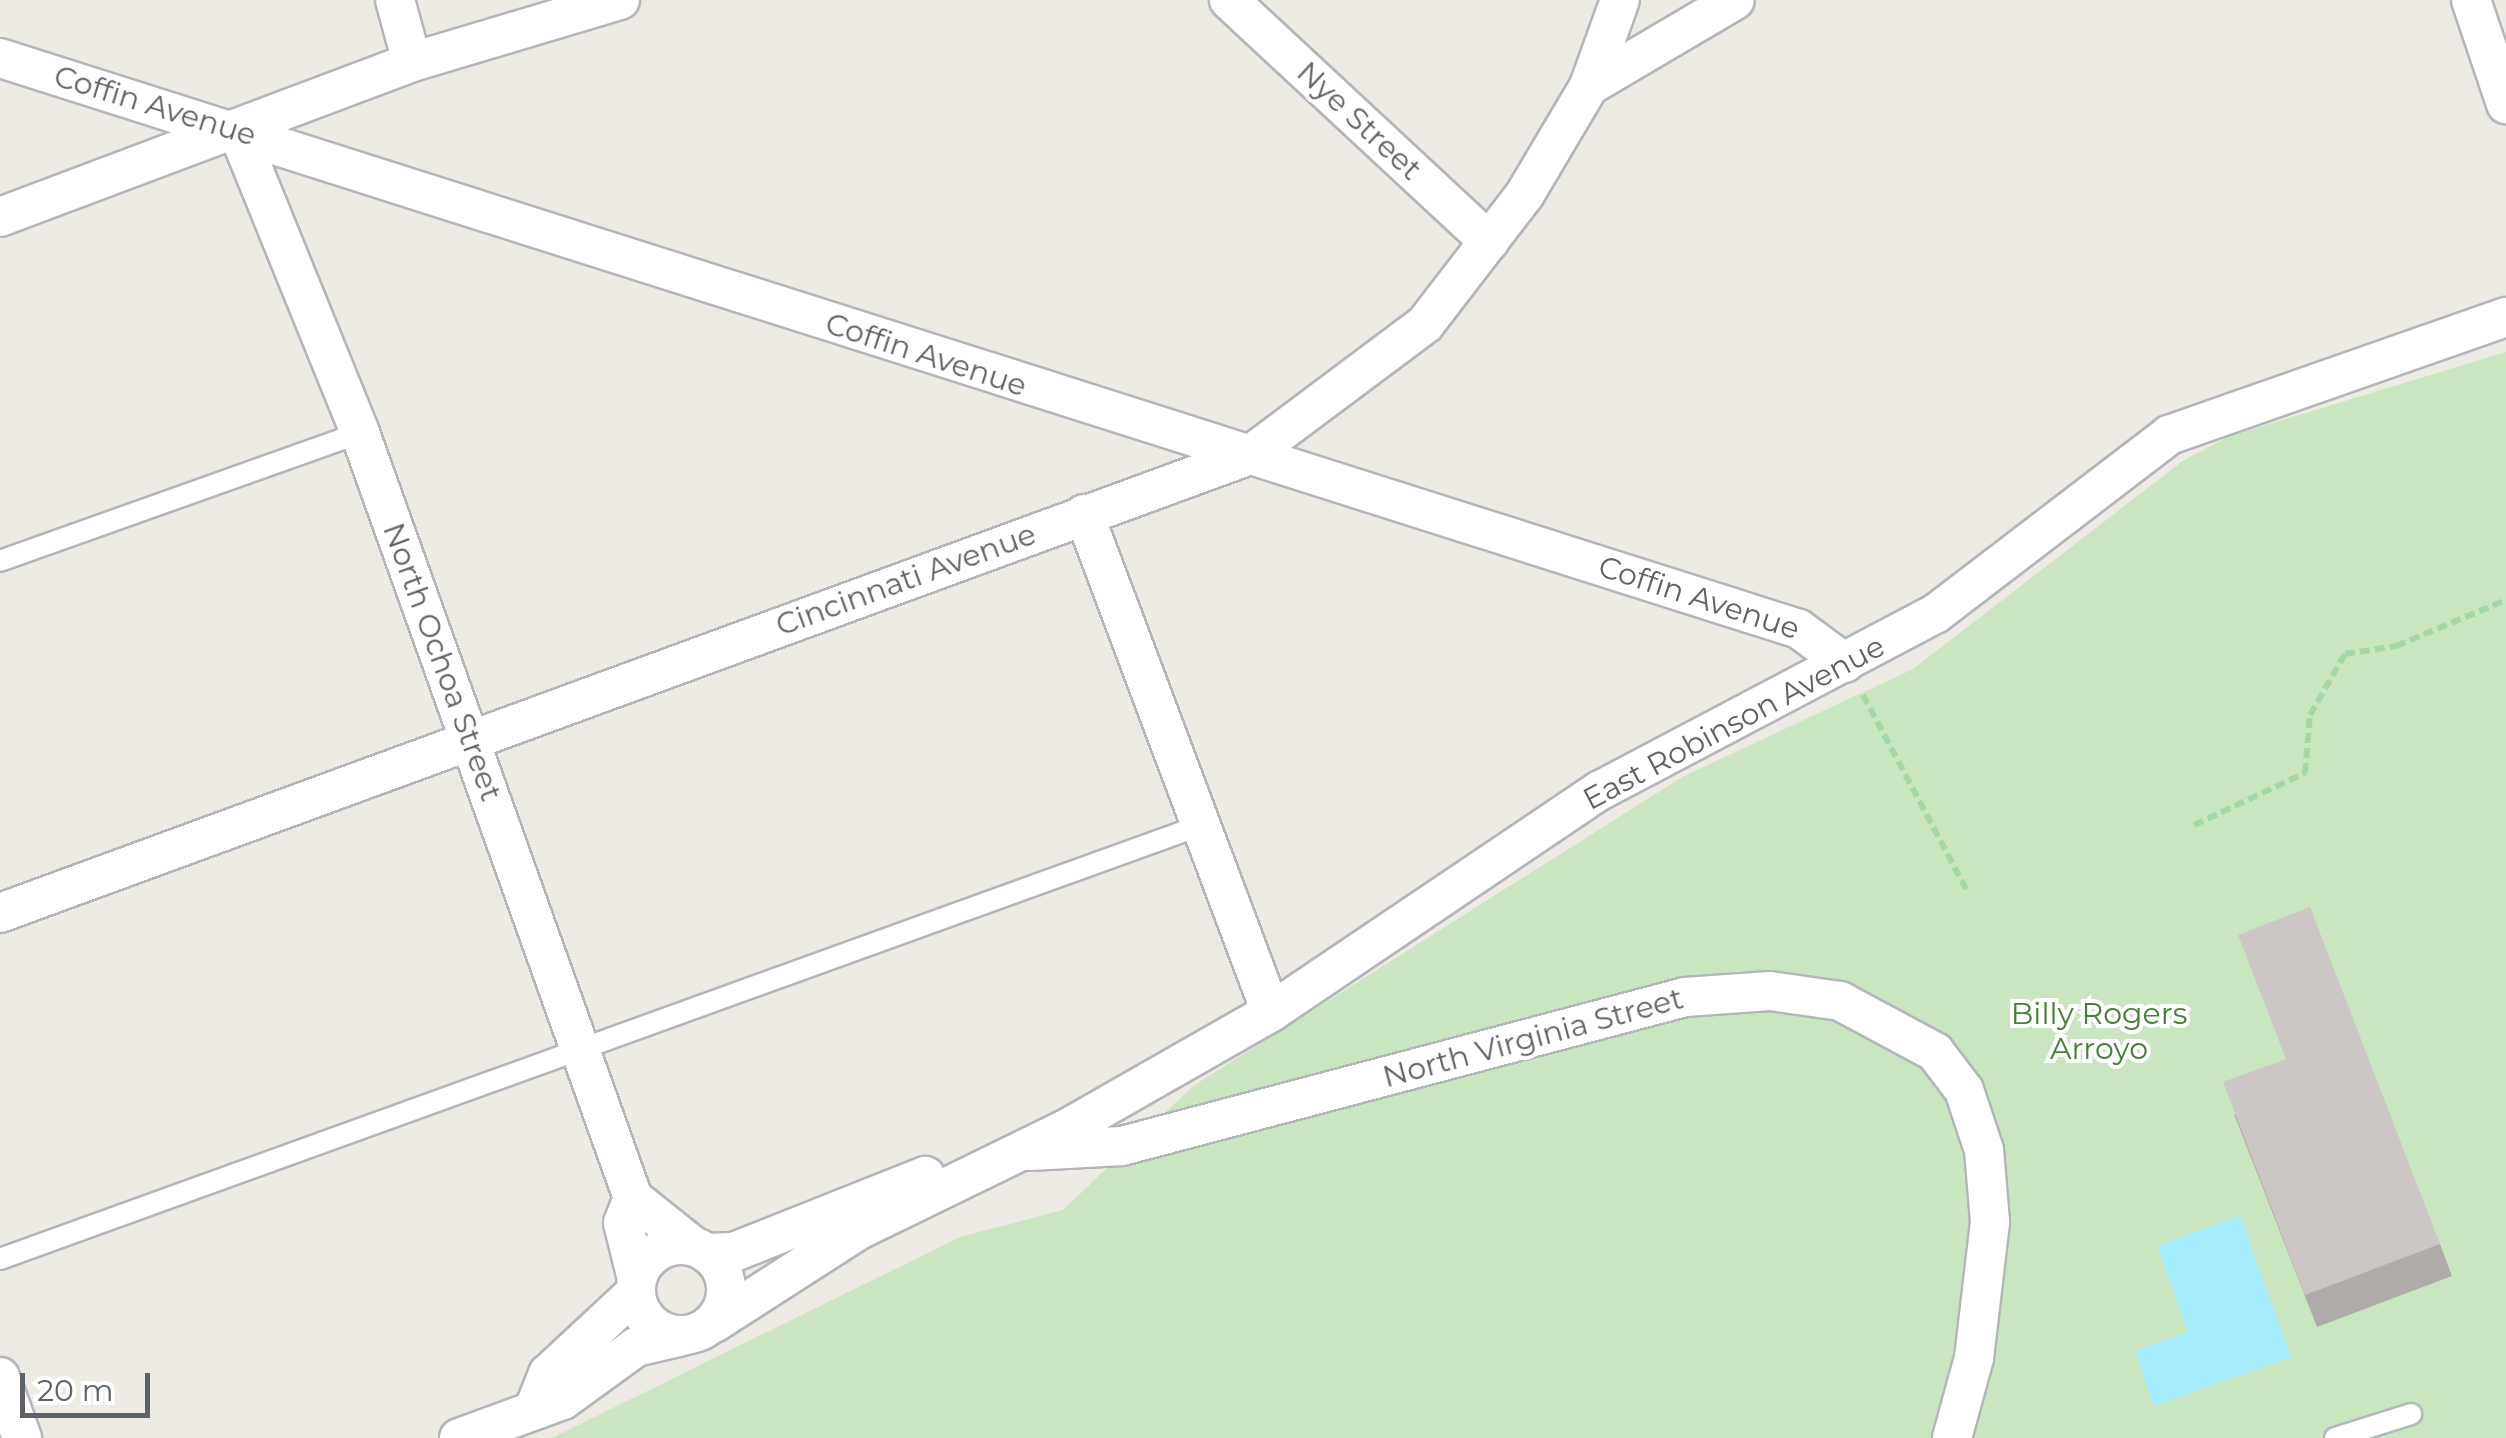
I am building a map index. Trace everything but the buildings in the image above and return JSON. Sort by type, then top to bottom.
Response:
[{"type":"street","points":[[394,0],[412,62]]},
{"type":"street","points":[[0,217],[238,132],[412,62],[620,0]]},
{"type":"street","name":"Nye Street","points":[[1229,0],[1488,242]]},
{"type":"street","name":"Cincinnati Avenue","points":[[0,913],[1250,455],[1368,375],[1425,324],[1488,242],[1589,86],[1620,0]]},
{"type":"street","points":[[1589,86],[1734,0]]},
{"type":"street","points":[[2471,0],[2506,104]]},
{"type":"street","name":"Coffin Avenue","points":[[0,58],[1799,629],[1845,663]]},
{"type":"street","name":"North Ochoa Street","points":[[238,132],[360,433],[633,1198],[623,1223],[636,1286]]},
{"type":"street","name":"East Robinson Avenue","points":[[459,1438],[535,1406],[563,1400],[636,1346],[700,1329],[859,1230],[1022,1151],[1271,1012],[1599,791],[1845,663],[1984,582],[2201,418],[2506,317]]},
{"type":"street","points":[[1084,514],[1271,1012]]},
{"type":"street","name":"North Virginia Street","points":[[1022,1151],[1122,1146],[1685,996],[1770,992],[1840,1001],[1936,1052],[1964,1090],[1984,1150],[1990,1222],[1974,1358],[1952,1438]]},
{"type":"street","name":"East Robinson Avenue","points":[[700,1250],[734,1252],[886,1186],[977,1173]]},
{"type":"street","points":[[633,1198],[700,1250],[725,1278],[700,1329],[657,1329],[636,1286]]},
{"type":"street","points":[[535,1406],[548,1374],[636,1286],[664,1248],[700,1250]]},
{"type":"street","points":[[0,1378],[22,1438]]},
{"type":"lane","points":[[0,562],[360,433]]},
{"type":"lane","points":[[0,1260],[580,1045],[1198,826]]},
{"type":"lane","points":[[2335,1438],[2411,1414]]},
{"type":"path","points":[[2194,826],[2305,773],[2310,715],[2345,654],[2396,646],[2506,600]]},
{"type":"path","points":[[1845,663],[1966,889]]},
{"type":"green space","name":"Billy Rogers Arroyo","points":[[2506,352],[2506,1438],[552,1438],[960,1237],[1063,1210],[1193,1086],[1684,776],[1913,669],[2184,460],[2230,436]]},
{"type":"water","points":[[2240,1216],[2291,1357],[2154,1406],[2135,1351],[2188,1332],[2157,1246]]}]
